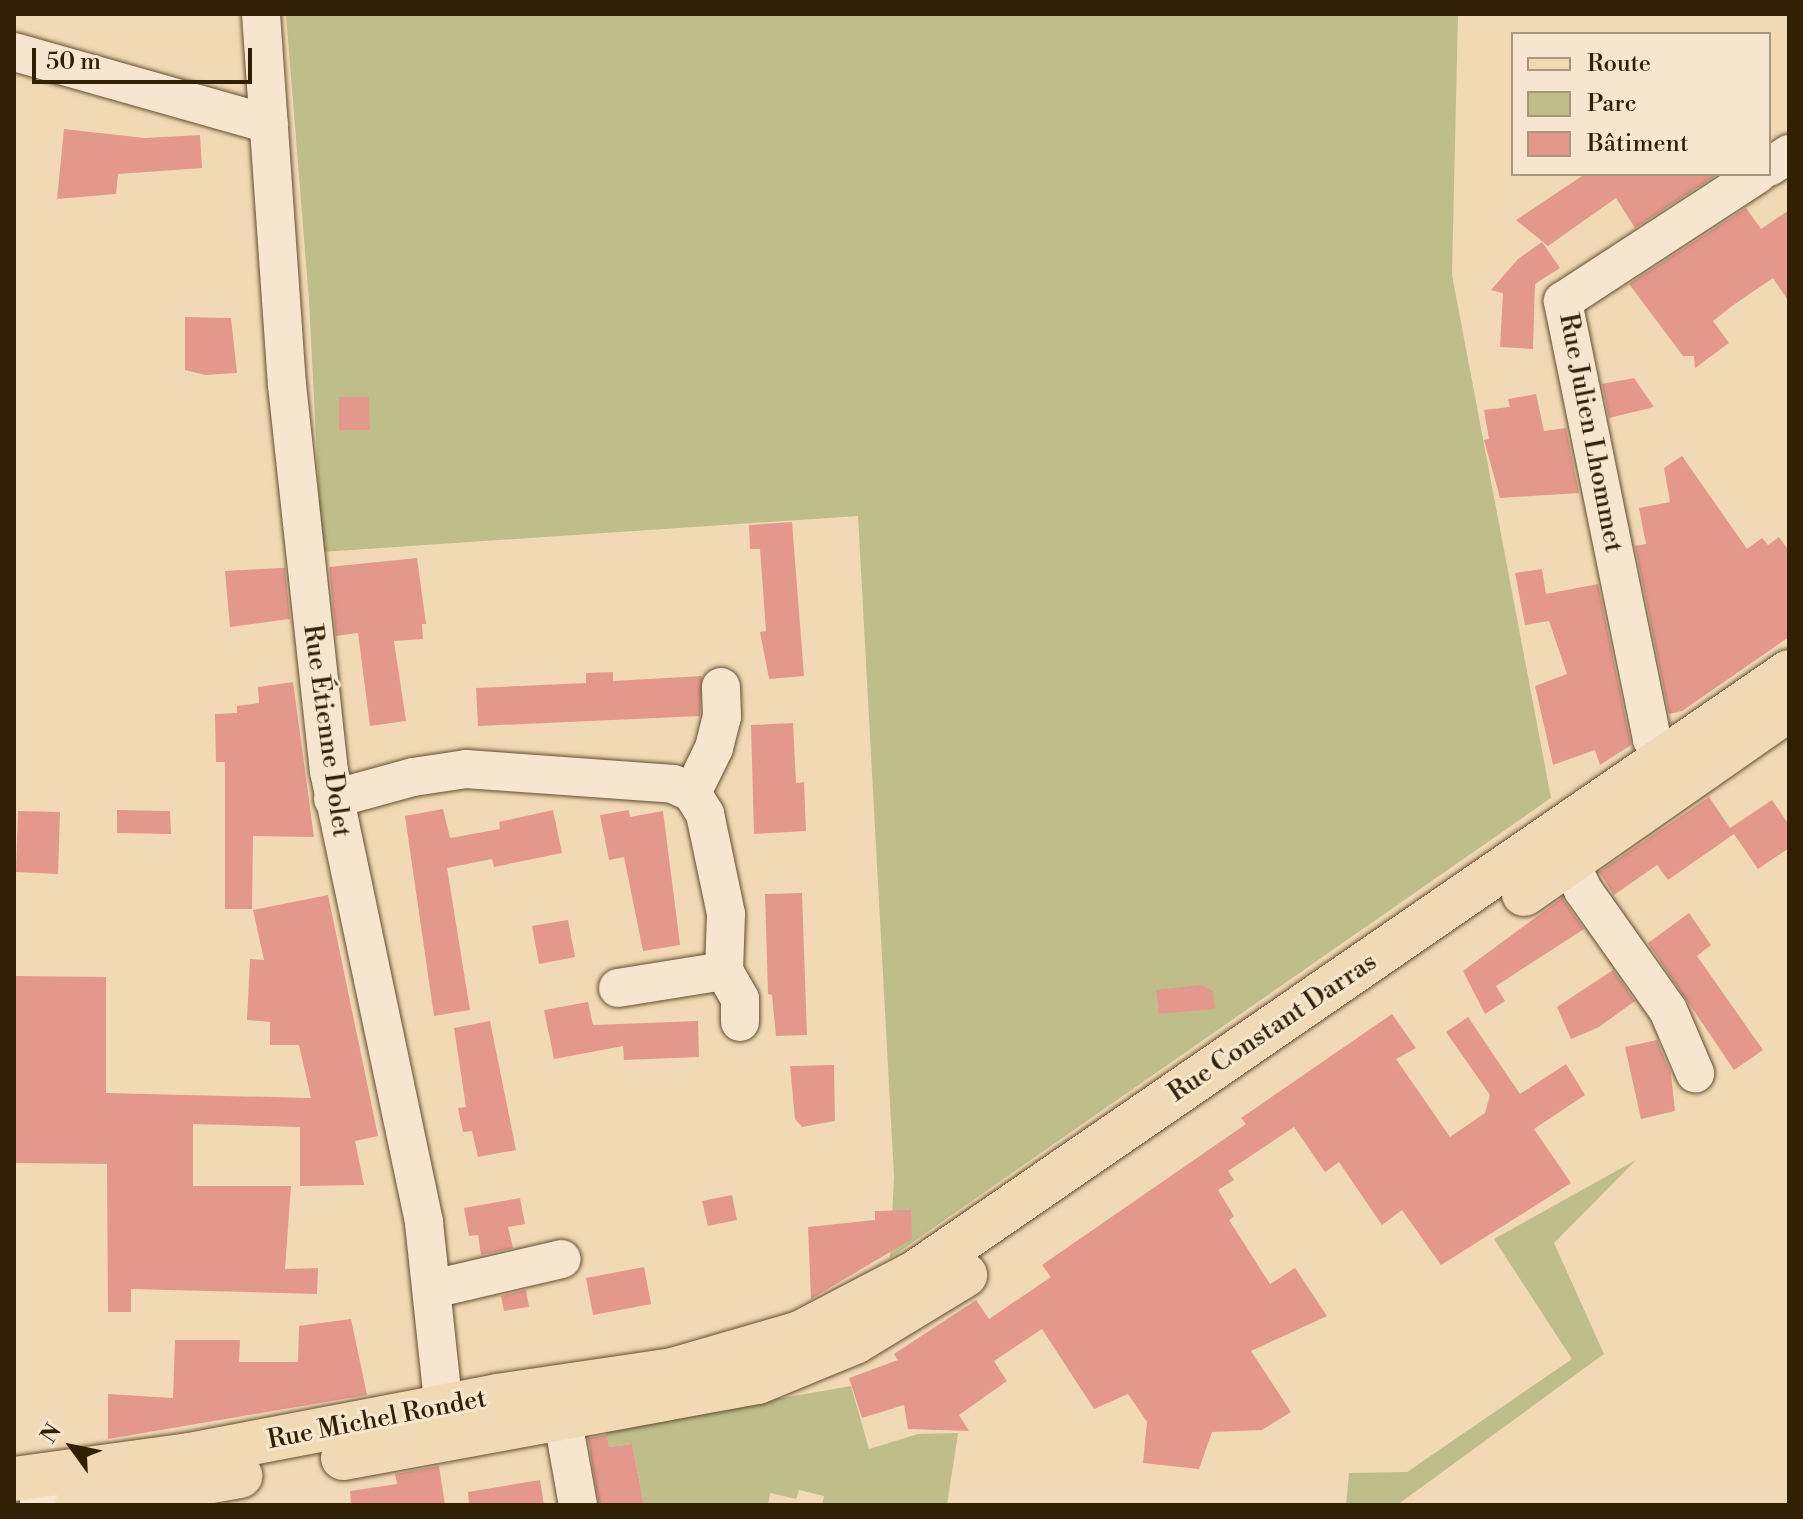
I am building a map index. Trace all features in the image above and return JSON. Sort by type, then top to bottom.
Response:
[{"type":"main road","name":"Rue Constant Darras","points":[[749,1368],[855,1342],[949,1286],[1570,862],[1789,672]]},
{"type":"main road","name":"Rue Constant Darras","points":[[749,1368],[800,1333],[915,1273],[1613,793],[1675,770],[1789,709]]},
{"type":"main road","name":"Rue Michel Rondet","points":[[30,1487],[189,1455],[445,1425],[563,1421],[749,1368]]},
{"type":"main road","name":"Rue Michel Rondet","points":[[77,1505],[445,1425],[749,1368]]},
{"type":"street","name":"Rue Étienne Dolet","points":[[261,14],[299,518],[333,799],[424,1223],[445,1425]]},
{"type":"street","points":[[14,52],[269,124]]},
{"type":"street","points":[[1771,166],[1789,154]]},
{"type":"street","name":"Rue Julien Lhommet","points":[[1675,770],[1652,739],[1563,301],[1755,176]]},
{"type":"street","points":[[692,793],[714,748],[722,717],[721,687]]},
{"type":"street","points":[[333,799],[413,777],[466,769],[656,779],[692,793],[705,814],[723,899],[724,971],[740,999],[740,1022]]},
{"type":"street","points":[[445,1425],[736,1371],[876,1315],[1545,861],[1586,830],[1613,793]]},
{"type":"street","points":[[1570,862],[1583,890],[1668,1010],[1695,1073]]},
{"type":"street","points":[[618,988],[724,971]]},
{"type":"street","points":[[433,1289],[562,1259]]},
{"type":"street","points":[[563,1421],[578,1505]]},
{"type":"green space","points":[[286,14],[1458,14],[1452,275],[1551,798],[890,1258],[894,1177],[858,516],[322,552],[309,301]]},
{"type":"green space","points":[[1636,1160],[1554,1243],[1604,1354],[1397,1505],[1346,1505],[1349,1473],[1407,1472],[1572,1359],[1494,1239]]},
{"type":"green space","points":[[851,1386],[869,1449],[918,1434],[958,1433],[947,1505],[822,1505],[824,1496],[799,1490],[796,1499],[770,1493],[768,1505],[644,1505],[632,1444],[609,1447],[606,1431],[615,1427]]},
{"type":"building","points":[[64,129],[144,138],[200,135],[202,168],[118,174],[116,194],[57,199]]},
{"type":"building","points":[[1582,176],[1715,176],[1635,228],[1616,198],[1548,246],[1516,220]]},
{"type":"building","points":[[1746,208],[1761,229],[1789,210],[1789,302],[1773,278],[1732,306],[1713,321],[1729,343],[1695,368],[1694,356],[1683,356],[1629,284]]},
{"type":"building","points":[[1542,242],[1560,268],[1535,284],[1533,349],[1500,347],[1503,293],[1491,290],[1518,259]]},
{"type":"building","points":[[185,317],[231,318],[237,373],[205,375],[185,370]]},
{"type":"building","points":[[1634,378],[1654,407],[1609,418],[1602,384]]},
{"type":"building","points":[[1536,394],[1544,431],[1566,428],[1579,493],[1500,498],[1484,440],[1489,439],[1484,410],[1510,407],[1508,399]]},
{"type":"building","points":[[339,397],[369,397],[370,430],[339,430]]},
{"type":"building","points":[[1682,456],[1747,549],[1762,538],[1768,545],[1779,537],[1789,551],[1789,637],[1682,711],[1669,714],[1635,546],[1646,544],[1639,508],[1670,502],[1664,468]]},
{"type":"building","points":[[792,522],[804,676],[769,679],[760,632],[766,631],[760,549],[750,549],[749,525]]},
{"type":"building","points":[[417,558],[426,624],[422,624],[423,639],[394,641],[406,721],[370,726],[358,633],[336,636],[329,567]]},
{"type":"building","points":[[285,568],[290,619],[230,627],[225,571]]},
{"type":"building","points":[[1542,569],[1546,594],[1598,584],[1631,745],[1600,765],[1595,750],[1553,765],[1535,686],[1567,674],[1549,621],[1525,625],[1515,573]]},
{"type":"building","points":[[613,672],[613,681],[702,676],[700,716],[478,726],[476,688],[586,683],[586,673]]},
{"type":"building","points":[[293,682],[314,837],[253,836],[252,909],[225,909],[225,762],[216,762],[215,714],[237,713],[237,706],[259,703],[258,687]]},
{"type":"building","points":[[793,723],[796,783],[804,782],[806,831],[754,834],[751,725]]},
{"type":"building","points":[[1709,797],[1730,828],[1772,800],[1789,825],[1789,848],[1758,869],[1734,834],[1668,880],[1657,865],[1614,895],[1599,872]]},
{"type":"building","points":[[443,809],[450,838],[500,829],[499,822],[553,810],[562,853],[494,867],[492,859],[447,868],[470,1010],[434,1016],[405,816]]},
{"type":"building","points":[[117,810],[170,811],[171,834],[117,833]]},
{"type":"building","points":[[629,810],[630,817],[663,811],[680,945],[643,951],[624,857],[609,860],[600,815]]},
{"type":"building","points":[[18,811],[60,812],[58,874],[16,872]]},
{"type":"building","points":[[802,893],[807,1035],[776,1036],[772,995],[768,994],[765,894]]},
{"type":"building","points":[[328,895],[378,1136],[355,1141],[364,1185],[300,1186],[300,1127],[193,1124],[193,1186],[291,1186],[285,1269],[318,1268],[317,1294],[131,1289],[131,1312],[108,1312],[107,1164],[14,1163],[14,976],[106,977],[106,1093],[311,1098],[299,1045],[270,1045],[270,1022],[247,1020],[250,959],[264,960],[253,910]]},
{"type":"building","points":[[1562,898],[1584,929],[1496,986],[1505,1001],[1485,1014],[1463,971]]},
{"type":"building","points":[[1689,913],[1711,945],[1697,956],[1763,1050],[1734,1070],[1648,943]]},
{"type":"building","points":[[568,920],[575,957],[539,964],[532,926]]},
{"type":"building","points":[[1613,970],[1635,1001],[1599,1027],[1571,1039],[1557,1007]]},
{"type":"building","points":[[1201,985],[1213,991],[1215,1009],[1159,1014],[1156,990]]},
{"type":"building","points":[[588,1002],[593,1025],[698,1021],[699,1057],[624,1060],[623,1046],[554,1059],[544,1010]]},
{"type":"building","points":[[1392,1014],[1416,1048],[1396,1059],[1450,1137],[1485,1113],[1490,1095],[1446,1032],[1468,1017],[1520,1094],[1566,1064],[1585,1095],[1534,1129],[1571,1183],[1441,1265],[1402,1210],[1382,1225],[1339,1162],[1325,1172],[1294,1127],[1228,1171],[1234,1180],[1218,1190],[1234,1216],[1229,1220],[1270,1284],[1295,1268],[1327,1316],[1251,1351],[1291,1412],[1262,1430],[1212,1432],[1199,1469],[1143,1463],[1147,1422],[1128,1394],[1094,1409],[1042,1329],[994,1361],[1007,1381],[959,1415],[969,1431],[908,1429],[904,1405],[862,1418],[849,1378],[898,1360],[894,1354],[976,1300],[989,1319],[1051,1277],[1042,1265],[1246,1124],[1241,1118]]},
{"type":"building","points":[[490,1021],[516,1150],[478,1157],[472,1131],[463,1132],[458,1108],[466,1107],[454,1028]]},
{"type":"building","points":[[1657,1040],[1671,1074],[1675,1111],[1641,1119],[1625,1047]]},
{"type":"building","points":[[834,1065],[835,1121],[802,1127],[795,1119],[790,1066]]},
{"type":"building","points":[[732,1195],[737,1220],[708,1226],[702,1201]]},
{"type":"building","points":[[520,1198],[525,1224],[508,1227],[513,1248],[481,1255],[478,1235],[469,1236],[464,1208]]},
{"type":"building","points":[[911,1210],[912,1239],[811,1299],[808,1227],[875,1220],[875,1211]]},
{"type":"building","points":[[644,1267],[651,1304],[593,1315],[586,1278]]},
{"type":"building","points":[[526,1290],[529,1307],[504,1311],[501,1296]]},
{"type":"building","points":[[351,1319],[367,1395],[108,1439],[108,1394],[173,1398],[175,1340],[240,1340],[239,1362],[298,1362],[299,1326]]},
{"type":"building","points":[[607,1435],[609,1447],[632,1444],[644,1505],[599,1505],[588,1438]]},
{"type":"building","points":[[439,1466],[445,1505],[351,1505],[350,1491],[397,1484],[395,1474]]},
{"type":"building","points":[[540,1480],[544,1505],[469,1505],[468,1492]]}]
